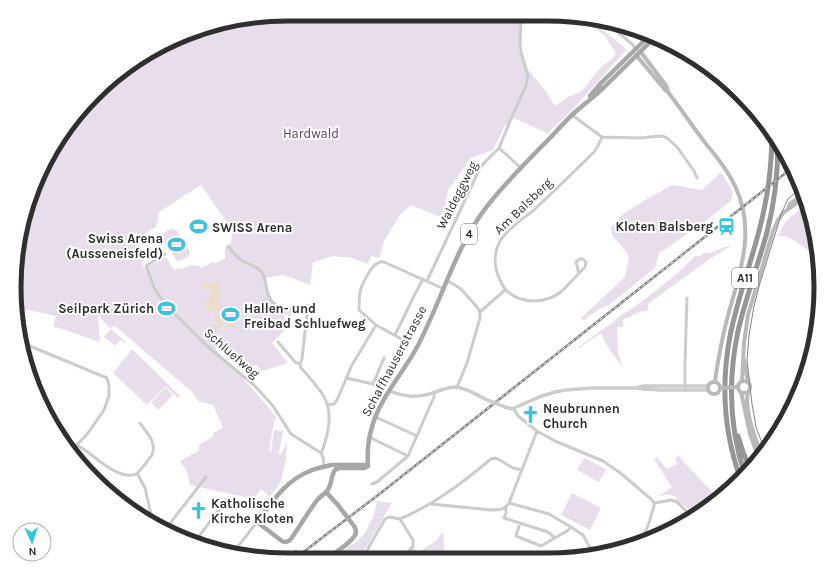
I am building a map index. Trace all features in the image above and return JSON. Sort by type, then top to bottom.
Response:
[{"type":"highway","name":"A11","points":[[739,472],[727,423],[725,400],[726,370],[730,337],[759,231],[766,199],[771,143]]},
{"type":"highway","name":"A11","points":[[748,463],[735,422],[732,399],[732,375],[735,349],[742,316],[772,211],[778,153]]},
{"type":"highway","points":[[732,375],[732,419],[743,468]]},
{"type":"main road","name":"Schaffhauserstrasse","points":[[586,102],[601,83],[645,39]]},
{"type":"main road","name":"Schaffhauserstrasse","points":[[368,466],[367,454],[369,437],[376,417],[416,348],[463,246],[481,214],[502,187],[572,115],[601,90],[651,41]]},
{"type":"main road","points":[[635,48],[640,51],[729,175],[741,200],[745,218],[746,239],[744,253],[718,358],[715,381]]},
{"type":"main road","points":[[635,48],[636,55],[668,92]]},
{"type":"main road","points":[[788,210],[790,204],[799,198]]},
{"type":"main road","points":[[737,387],[742,381],[744,343],[748,315],[773,231],[783,213],[800,201]]},
{"type":"main road","points":[[744,356],[750,386],[747,394],[748,405],[753,431],[759,448]]},
{"type":"main road","points":[[742,381],[746,380],[748,382]]},
{"type":"main road","points":[[715,381],[711,382],[708,388],[710,393],[715,394],[719,392],[720,388]]},
{"type":"main road","points":[[715,381],[718,383],[720,388]]},
{"type":"main road","points":[[720,388],[737,387]]},
{"type":"main road","points":[[737,387],[741,392],[751,440],[756,452]]},
{"type":"main road","points":[[741,392],[748,392]]},
{"type":"main road","points":[[331,465],[368,466],[364,468],[336,468],[333,472],[332,483],[326,492],[321,495],[308,513],[305,520],[288,542],[282,541],[257,522],[276,497],[290,482],[299,476],[311,470],[331,465]]},
{"type":"main road","points":[[324,467],[332,476]]},
{"type":"main road","points":[[326,492],[338,505],[354,526],[356,531],[354,537],[334,553]]},
{"type":"street","points":[[521,21],[520,45],[528,79],[499,148],[521,168]]},
{"type":"street","points":[[614,29],[635,48]]},
{"type":"street","points":[[572,115],[602,137],[639,138],[662,136],[667,138],[677,147],[694,171],[697,178]]},
{"type":"street","name":"Am Balsberg","points":[[505,290],[495,264],[496,251],[502,239],[509,230],[538,206],[590,156],[596,149],[602,137]]},
{"type":"street","name":"Waldeggweg","points":[[427,281],[480,168],[499,148]]},
{"type":"street","points":[[228,246],[233,253],[261,272],[271,302],[276,305],[307,313]]},
{"type":"street","name":"Schluefweg","points":[[165,254],[146,266],[155,290],[168,307],[206,345],[256,386],[273,406],[291,434],[321,453]]},
{"type":"street","points":[[480,312],[505,290],[515,296],[530,301],[542,301],[551,298],[559,293],[586,265],[583,259],[576,262],[578,273]]},
{"type":"street","points":[[405,341],[376,325],[359,310],[360,292],[365,279],[376,263],[384,262],[444,289]]},
{"type":"street","points":[[395,335],[423,280]]},
{"type":"street","points":[[447,281],[461,289],[480,312],[480,318],[467,363],[457,387]]},
{"type":"street","points":[[685,388],[687,298]]},
{"type":"street","points":[[300,364],[302,359],[308,305]]},
{"type":"street","points":[[327,405],[334,404],[336,402],[352,365],[376,325]]},
{"type":"street","points":[[278,342],[296,362],[300,364],[301,368],[319,388],[324,396],[329,414],[328,426],[321,453],[324,467]]},
{"type":"street","points":[[27,345],[106,378],[110,386],[109,396],[104,410],[88,433],[77,445]]},
{"type":"street","points":[[373,384],[384,358]]},
{"type":"street","points":[[346,378],[373,384],[383,392]]},
{"type":"street","points":[[390,391],[411,396],[426,395],[447,388],[457,387],[509,409],[514,409],[545,395],[566,390],[592,388],[708,388]]},
{"type":"street","points":[[372,484],[377,482],[408,456],[434,397],[434,393]]},
{"type":"street","points":[[514,409],[518,416],[537,431],[603,461],[619,472],[651,499],[654,506],[642,536]]},
{"type":"street","points":[[376,417],[416,436]]},
{"type":"street","points":[[59,423],[67,433],[69,439]]},
{"type":"street","points":[[73,445],[82,448],[119,474],[127,475],[137,473],[152,455],[154,446],[152,440],[140,423]]},
{"type":"street","points":[[537,431],[506,508],[504,518],[548,532],[555,538]]},
{"type":"street","points":[[369,437],[408,456]]},
{"type":"street","points":[[366,553],[385,519],[389,517],[400,519],[431,504],[469,478],[492,459],[498,458],[513,468],[522,470]]},
{"type":"street","points":[[137,473],[145,488],[151,515]]},
{"type":"street","points":[[168,526],[206,477]]},
{"type":"street","points":[[198,538],[227,499]]},
{"type":"street","points":[[654,503],[672,500],[677,502],[688,513]]},
{"type":"street","points":[[509,503],[549,514],[583,535],[591,550]]},
{"type":"street","points":[[431,504],[492,510],[506,508]]},
{"type":"street","points":[[400,519],[412,540],[413,546],[407,553]]},
{"type":"street","points":[[236,548],[257,522]]},
{"type":"street","points":[[520,523],[516,536],[542,546],[571,527]]},
{"type":"green space","name":"Hardwald","points":[[287,21],[521,21],[519,51],[527,68],[547,93],[555,106],[568,97],[582,91],[601,67],[613,58],[616,53],[605,36],[590,24],[596,25],[622,45],[626,50],[573,109],[549,132],[549,134],[514,118],[505,126],[493,150],[471,158],[448,190],[445,207],[440,217],[411,205],[400,215],[384,241],[379,258],[371,256],[368,264],[352,258],[334,256],[313,262],[310,285],[284,275],[264,278],[269,300],[275,305],[291,310],[291,319],[288,315],[270,307],[277,313],[281,313],[291,324],[272,343],[288,363],[262,371],[255,364],[253,367],[250,364],[244,369],[228,351],[225,353],[218,346],[216,348],[218,356],[244,378],[244,380],[276,417],[269,452],[271,452],[274,430],[283,431],[279,453],[273,452],[281,454],[287,442],[286,458],[281,481],[270,497],[261,489],[254,499],[190,485],[187,471],[180,461],[198,451],[200,444],[214,436],[213,433],[223,428],[213,405],[198,401],[192,392],[115,326],[110,328],[98,315],[100,342],[53,326],[56,316],[22,309],[21,287],[23,252],[30,218],[41,185],[48,169],[66,139],[99,99],[125,76],[169,48],[201,35],[252,23]],"holes":[[[201,185],[232,230],[231,243],[225,248],[225,258],[216,263],[213,262],[202,268],[192,266],[174,270],[166,257],[144,269],[135,240],[156,227],[159,212]]]},
{"type":"green space","points":[[721,172],[733,192],[731,201],[699,227],[690,231],[659,253],[655,268],[609,305],[599,309],[583,321],[581,318],[625,277],[629,258],[627,253],[612,235],[611,228],[623,214],[672,185],[702,190]]},
{"type":"green space","points":[[802,208],[812,251],[790,238],[778,236],[788,219]]},
{"type":"green space","name":"Swiss Arena (Ausseneisfeld)","points":[[171,229],[176,230],[190,252],[189,256],[181,261],[176,260],[163,239],[166,231]]},
{"type":"green space","points":[[731,245],[649,303],[647,311],[642,311],[623,320],[623,327],[617,327],[618,353],[623,367],[613,355],[601,333],[579,348],[578,347],[652,294],[696,255],[699,257],[704,253],[710,253]]},
{"type":"green space","points":[[111,329],[126,342],[125,343],[120,340],[115,346],[104,337]]},
{"type":"green space","points":[[132,349],[180,396],[178,398],[166,386],[147,405],[113,373]]},
{"type":"green space","points":[[166,387],[173,395],[158,410],[151,403]]},
{"type":"green space","points":[[679,456],[714,494],[696,508],[692,510],[691,509],[692,510],[690,512],[676,499],[677,497],[667,494],[658,497],[672,487],[654,459],[657,457],[667,469],[677,464],[675,458]]},
{"type":"green space","points":[[584,458],[606,469],[599,482],[577,470]]},
{"type":"green space","points":[[572,493],[601,508],[590,530],[561,515]]},
{"type":"green space","points":[[377,501],[392,503],[364,551],[356,553],[340,553],[355,543],[365,533],[374,515]]},
{"type":"green space","points":[[443,531],[445,553],[408,553],[413,546],[418,552],[436,541]]},
{"type":"shaded area","points":[[202,283],[220,283],[220,310],[207,310],[205,303],[209,301],[209,292],[212,292],[212,289],[202,289]]},
{"type":"shaded area","points":[[215,315],[234,315],[234,327],[226,327],[226,323],[223,323],[223,328],[215,328]]},
{"type":"tram line","points":[[762,444],[756,427],[752,404],[747,360],[749,335],[760,283],[782,212],[788,199],[797,192]]},
{"type":"railway","points":[[302,553],[382,492],[788,171]]},
{"type":"place","name":"Kloten Balsberg","points":[[726,226]]},
{"type":"place","name":"SWISS Arena","points":[[199,227]]},
{"type":"place","name":"Swiss Arena (Ausseneisfeld)","points":[[176,245]]},
{"type":"place","name":"Seilpark Zürich","points":[[167,308]]},
{"type":"place","name":"Hallen- und Freibad Schluefweg","points":[[231,315]]},
{"type":"place","name":"Neubrunnen Church","points":[[530,415]]},
{"type":"place","name":"Katholische Kirche Kloten","points":[[198,510]]}]
